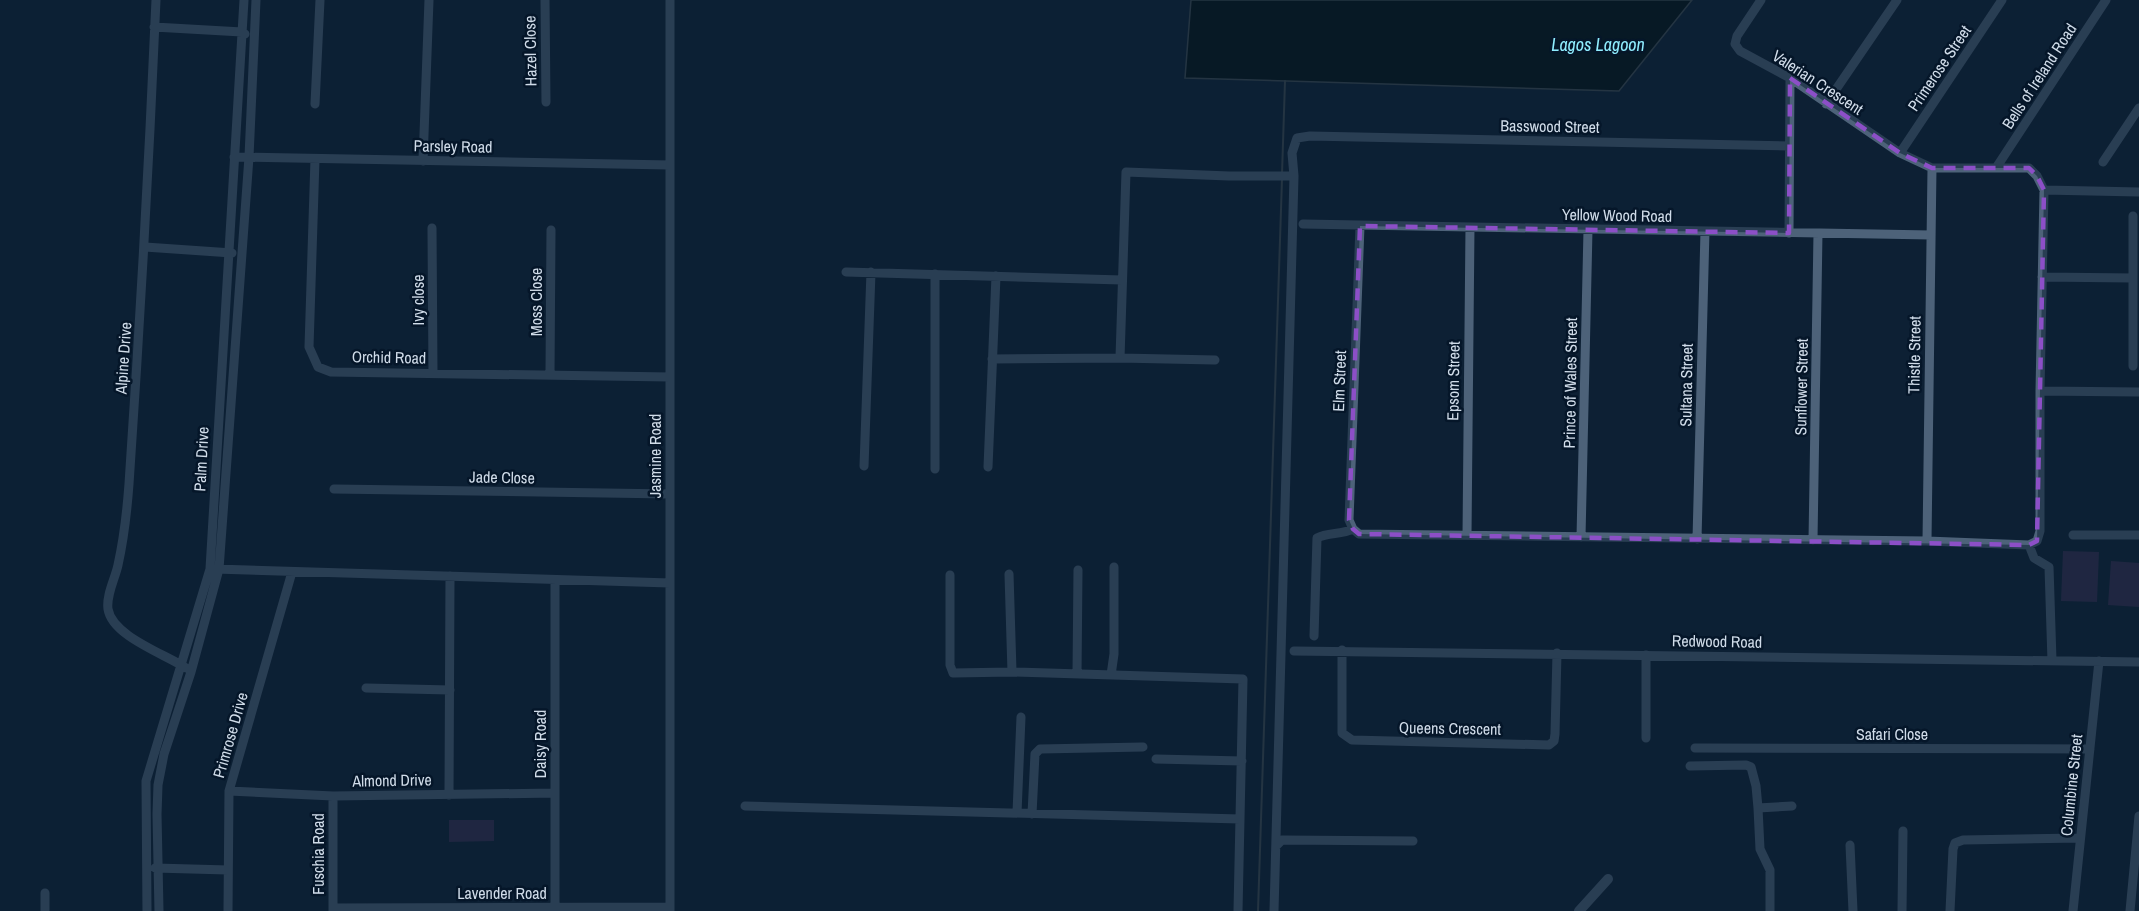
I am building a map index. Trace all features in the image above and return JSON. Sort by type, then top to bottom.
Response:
[{"type":"street","name":"Alpine Drive","points":[[156,0],[145,247],[127,512],[108,609],[112,620],[120,628],[145,646],[191,672]]},
{"type":"street","name":"Palm Drive","points":[[147,911],[146,781],[181,665],[214,569],[244,0]]},
{"type":"street","name":"Palm Drive","points":[[159,911],[158,785],[164,754],[191,672],[214,569],[242,253],[256,0]]},
{"type":"street","points":[[315,104],[320,0]]},
{"type":"street","points":[[423,161],[429,0]]},
{"type":"street","name":"Hazel Close","points":[[545,0],[546,102]]},
{"type":"street","name":"Jasmine Road","points":[[670,0],[670,909]]},
{"type":"street","name":"Valerian Crescent","points":[[1761,0],[1737,36],[1735,44],[1740,51],[1790,78],[1900,153],[1932,168]]},
{"type":"street","points":[[1826,104],[1897,0]]},
{"type":"street","name":"Primerose Street","points":[[1900,153],[2002,0]]},
{"type":"street","name":"Bells of Ireland Road","points":[[1996,168],[2106,0]]},
{"type":"street","points":[[154,27],[242,32],[254,40]]},
{"type":"street","points":[[1789,233],[1790,78]]},
{"type":"street","points":[[2103,162],[2139,108]]},
{"type":"street","name":"Basswood Street","points":[[1292,176],[1294,143],[1297,138],[1310,136],[1789,146]]},
{"type":"street","name":"Parsley Road","points":[[234,157],[670,165]]},
{"type":"street","name":"Orchid Road","points":[[315,159],[309,347],[318,367],[331,372],[670,377]]},
{"type":"street","points":[[1314,636],[1317,538],[1322,535],[1356,531],[1467,536],[2029,545],[2037,541],[2040,531],[2044,190],[2029,168],[1932,168]]},
{"type":"street","name":"Thistle Street","points":[[1927,542],[1932,168]]},
{"type":"street","points":[[1120,358],[1126,172],[1292,176],[1274,911]]},
{"type":"street","points":[[2044,190],[2139,192]]},
{"type":"street","points":[[2133,216],[2133,366]]},
{"type":"street","name":"Yellow Wood Road","points":[[1303,224],[1931,235]]},
{"type":"street","name":"Elm Street","points":[[1356,531],[1349,520],[1359,226]]},
{"type":"street","name":"Epsom Street","points":[[1467,536],[1470,227]]},
{"type":"street","name":"Ivy close","points":[[432,228],[433,373]]},
{"type":"street","name":"Moss Close","points":[[550,375],[551,230]]},
{"type":"street","name":"Prince of Wales Street","points":[[1581,537],[1588,230]]},
{"type":"street","name":"Sultana Street","points":[[1697,539],[1705,231]]},
{"type":"street","name":"Sunflower Street","points":[[1813,540],[1818,233]]},
{"type":"street","points":[[145,247],[242,253]]},
{"type":"street","points":[[846,272],[1122,280]]},
{"type":"street","points":[[864,466],[871,272]]},
{"type":"street","points":[[935,274],[935,469]]},
{"type":"street","points":[[988,467],[996,276]]},
{"type":"street","points":[[2042,277],[2133,278]]},
{"type":"street","points":[[992,359],[1215,360]]},
{"type":"street","points":[[2040,391],[2139,392]]},
{"type":"street","name":"Jade Close","points":[[334,489],[670,494]]},
{"type":"street","points":[[2073,535],[2139,535]]},
{"type":"street","points":[[2029,545],[2034,558],[2049,567],[2052,661]]},
{"type":"street","points":[[1111,675],[1114,654],[1114,567]]},
{"type":"street","points":[[214,569],[670,583]]},
{"type":"street","points":[[1077,674],[1078,570]]},
{"type":"street","name":"Primrose Drive","points":[[228,911],[229,791],[292,572]]},
{"type":"street","points":[[1009,574],[1012,672]]},
{"type":"street","points":[[950,575],[950,665],[952,673],[1012,672],[1243,680],[1238,911]]},
{"type":"street","points":[[449,795],[450,576]]},
{"type":"street","name":"Daisy Road","points":[[555,580],[555,908]]},
{"type":"street","name":"Queens Crescent","points":[[1342,650],[1342,733],[1352,740],[1549,745],[1554,741],[1556,734],[1557,653]]},
{"type":"street","name":"Redwood Road","points":[[1294,651],[2139,662]]},
{"type":"street","points":[[1646,655],[1646,738]]},
{"type":"street","name":"Columbine Street","points":[[2073,911],[2099,661]]},
{"type":"street","points":[[366,688],[450,690]]},
{"type":"street","points":[[1017,813],[1021,717]]},
{"type":"street","points":[[1032,814],[1035,754],[1040,749],[1143,747]]},
{"type":"street","name":"Safari Close","points":[[1695,748],[2090,749]]},
{"type":"street","points":[[1156,759],[1242,761]]},
{"type":"street","points":[[1690,766],[1746,765],[1751,767],[1756,786],[1761,849],[1770,870],[1770,911]]},
{"type":"street","name":"Almond Drive","points":[[229,791],[333,796],[555,793]]},
{"type":"street","name":"Fuschia Road","points":[[333,796],[333,910]]},
{"type":"street","points":[[745,806],[1240,819]]},
{"type":"street","points":[[1758,808],[1792,806]]},
{"type":"street","points":[[2130,911],[2139,816]]},
{"type":"street","points":[[1902,911],[1903,831]]},
{"type":"street","points":[[1950,911],[1955,843],[1963,840],[2080,838]]},
{"type":"street","points":[[1276,846],[1282,840],[1413,841]]},
{"type":"street","points":[[1850,846],[1853,911]]},
{"type":"street","points":[[147,868],[228,870]]},
{"type":"street","points":[[1579,911],[1608,879]]},
{"type":"street","points":[[45,893],[45,911]]},
{"type":"street","name":"Lavender Road","points":[[333,910],[670,909]]},
{"type":"highlighted area","points":[[1790,78],[1900,153],[1932,168],[2029,168],[2037,176],[2044,190],[2037,541],[2029,545],[1359,534],[1353,529],[1349,520],[1360,226],[1789,233]]},
{"type":"shaded area","points":[[2063,551],[2099,552],[2097,602],[2061,601]]},
{"type":"shaded area","points":[[2111,561],[2139,563],[2139,607],[2108,605]]},
{"type":"shaded area","points":[[449,820],[494,820],[494,841],[449,842]]},
{"type":"water","name":"Lagos Lagoon","points":[[1191,0],[1692,0],[1619,91],[1185,78]]},
{"type":"waterway","points":[[1282,174],[1285,81]]},
{"type":"waterway","points":[[1258,911],[1282,179]]}]
